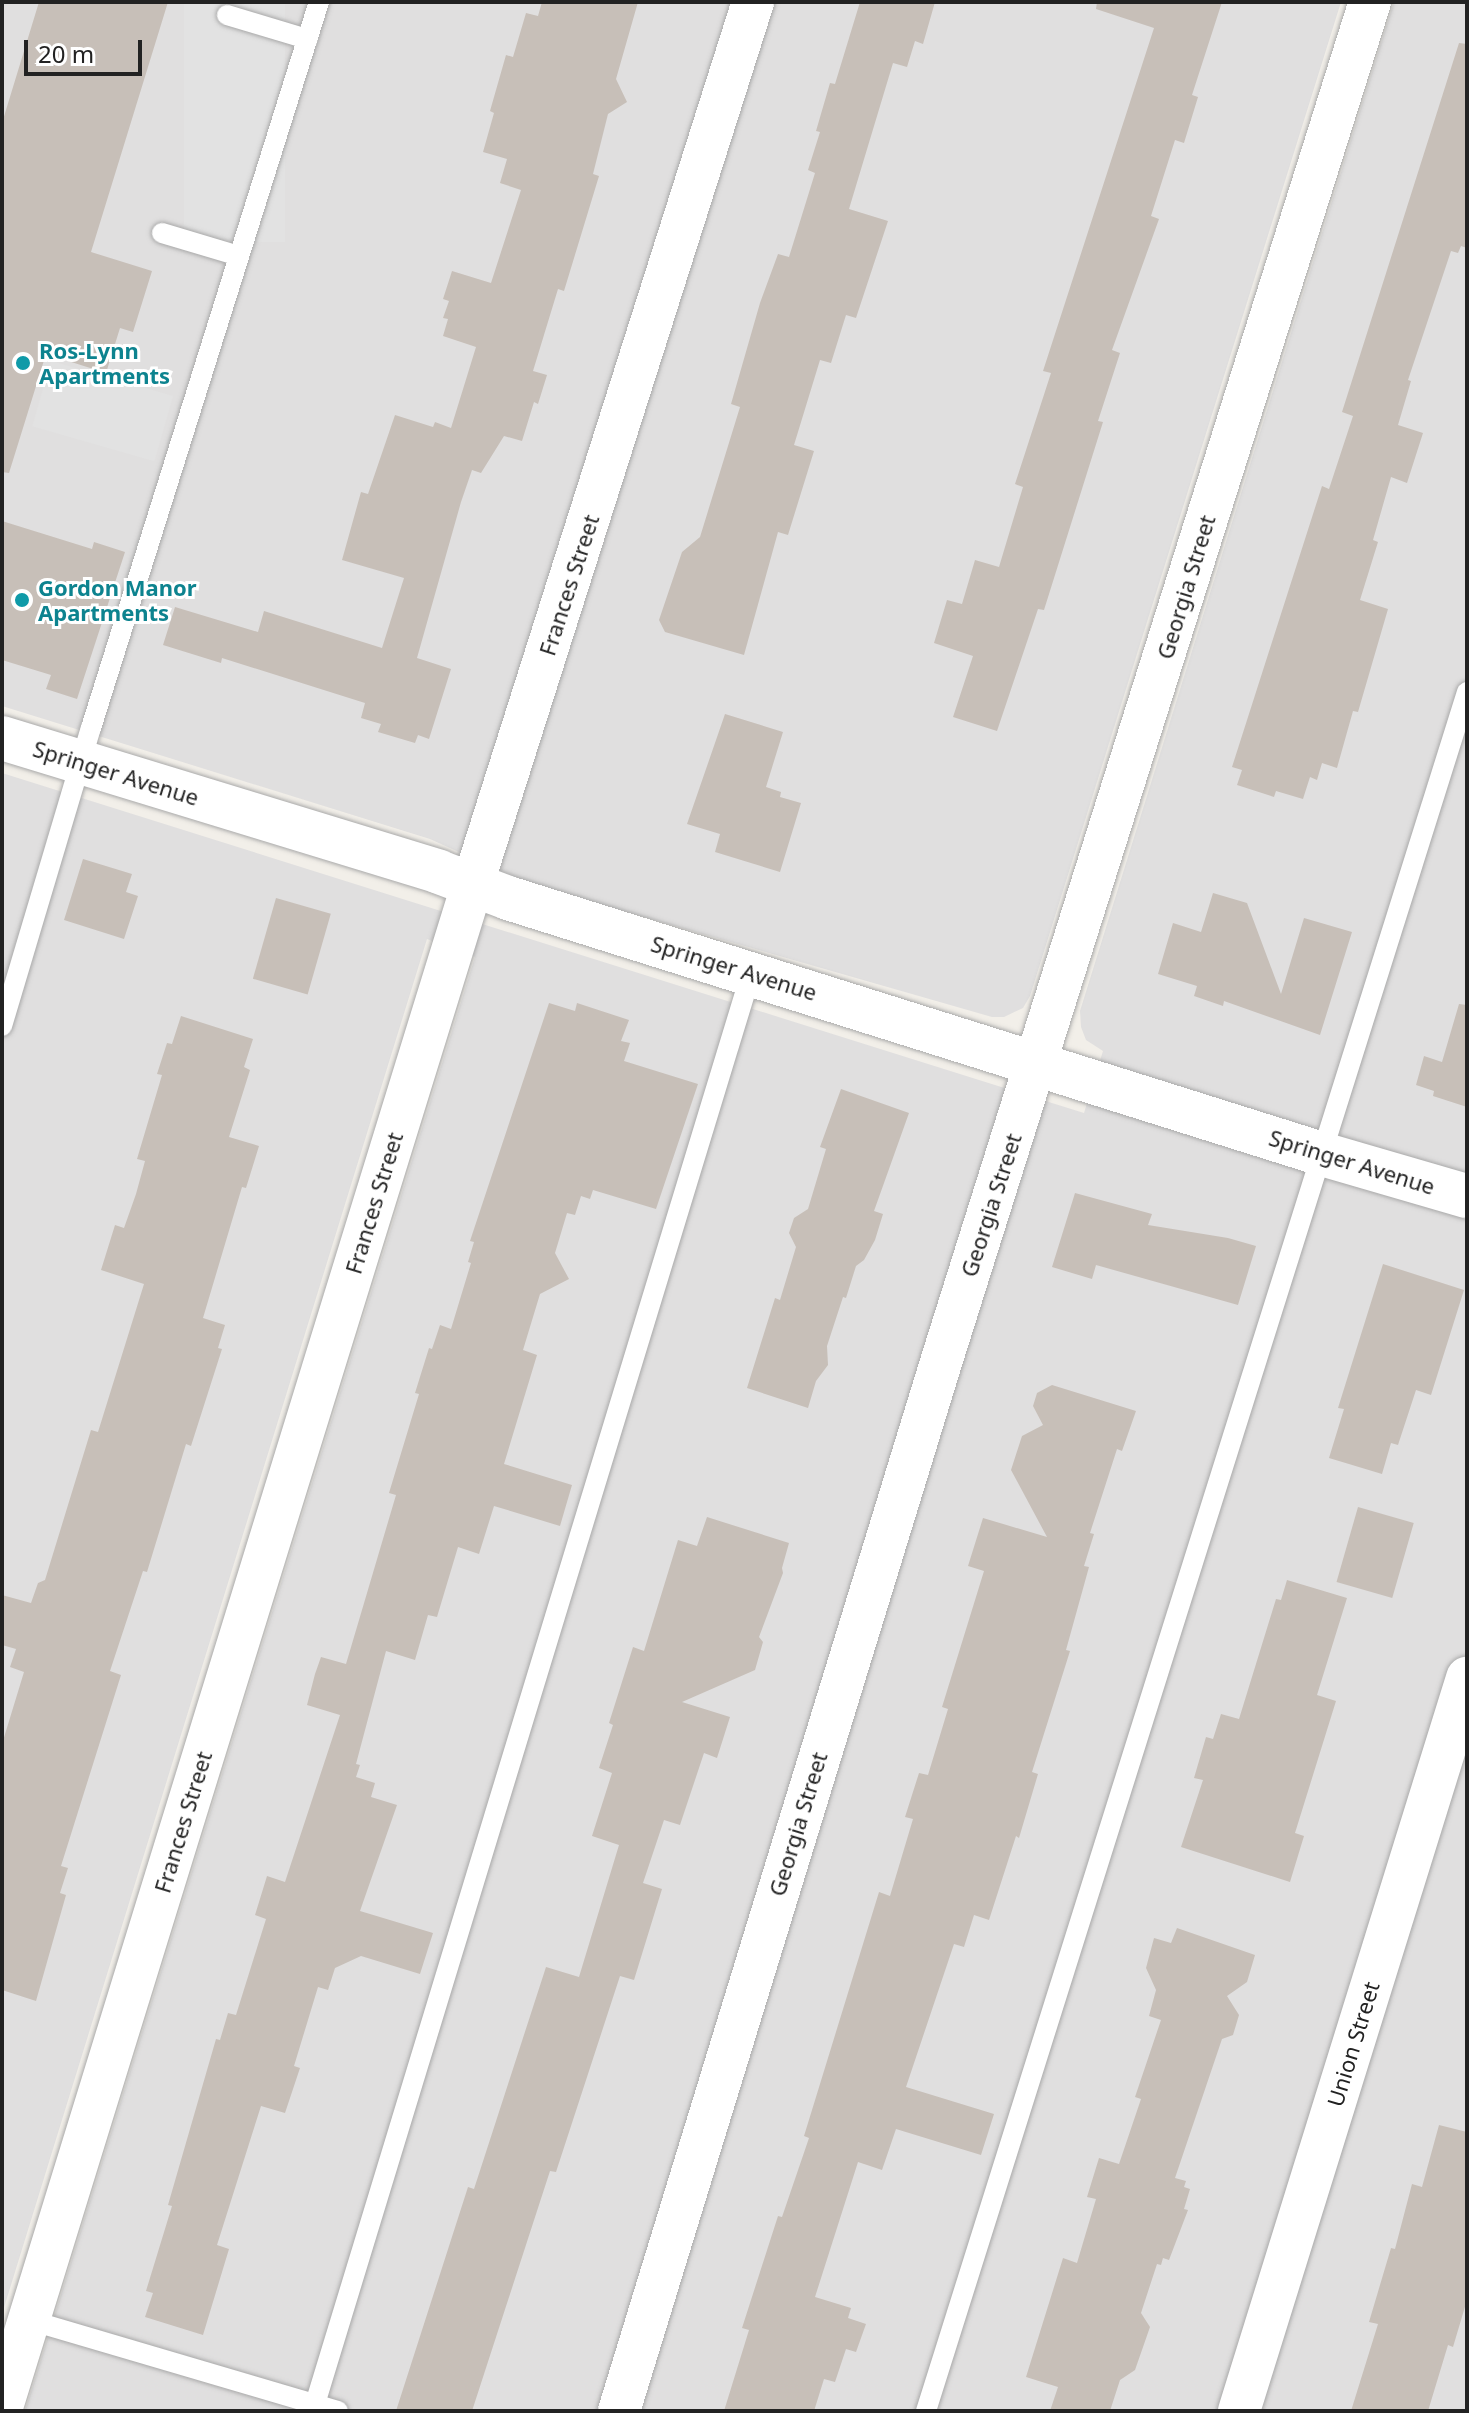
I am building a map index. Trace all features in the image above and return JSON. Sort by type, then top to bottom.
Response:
[{"type":"street","name":"Frances Street","points":[[2,2407],[473,883],[753,2]]},
{"type":"street","name":"Georgia Street","points":[[619,2411],[803,1806],[1370,2]]},
{"type":"street","name":"Springer Avenue","points":[[2,738],[473,883],[508,898],[1322,1154],[1467,1196]]},
{"type":"street","name":"Union Street","points":[[1239,2411],[1467,1678]]},
{"type":"lane","points":[[2,1026],[80,763],[319,2]]},
{"type":"lane","points":[[227,15],[307,39]]},
{"type":"lane","points":[[162,233],[239,256]]},
{"type":"lane","points":[[926,2411],[1467,692]]},
{"type":"lane","points":[[315,2404],[751,973]]},
{"type":"lane","points":[[29,2320],[338,2411]]},
{"type":"shaded area","points":[[2,2],[1341,2],[1030,996],[1023,1008],[1004,1017],[992,1017],[529,884],[430,839],[2,706]]},
{"type":"shaded area","points":[[184,2],[285,2],[285,242],[184,242]]},
{"type":"shaded area","points":[[1394,2],[1467,2],[1467,2411],[25,2411],[475,957],[427,939],[2,2314],[2,773],[1084,1113],[1103,1051],[1086,1040],[1080,1011]]},
{"type":"shaded area","points":[[51,361],[173,396],[154,461],[32,426]]},
{"type":"building","points":[[39,2],[168,2],[91,252],[152,271],[133,332],[120,328],[106,373],[46,354],[9,473],[2,472],[2,123]]},
{"type":"building","points":[[542,2],[638,2],[616,79],[627,102],[608,114],[593,174],[599,176],[564,291],[558,289],[533,371],[547,375],[538,404],[534,402],[522,441],[504,436],[481,473],[472,470],[461,502],[417,658],[451,669],[429,739],[418,735],[415,743],[378,732],[381,724],[361,718],[365,703],[222,658],[221,663],[163,645],[175,607],[258,632],[264,611],[382,648],[404,578],[342,560],[361,492],[368,494],[395,415],[433,427],[435,422],[451,428],[476,347],[443,336],[448,319],[443,318],[449,301],[443,299],[452,271],[491,283],[521,190],[500,183],[507,159],[483,152],[494,113],[490,111],[506,55],[513,57],[526,13],[538,16]]},
{"type":"building","points":[[860,2],[935,2],[923,44],[915,41],[907,67],[893,63],[849,209],[888,221],[856,318],[846,315],[831,363],[820,360],[794,445],[814,451],[788,535],[778,532],[744,655],[665,632],[659,620],[682,552],[700,537],[740,407],[731,404],[760,303],[778,254],[789,257],[815,173],[808,170],[820,132],[816,131],[830,83],[835,84]]},
{"type":"building","points":[[1097,2],[1222,2],[1192,95],[1198,97],[1184,143],[1175,140],[1151,216],[1159,219],[1112,350],[1120,353],[1098,421],[1103,422],[1044,610],[1038,609],[997,731],[953,717],[973,656],[934,643],[947,600],[962,604],[975,560],[999,567],[1023,487],[1015,484],[1051,373],[1043,371],[1154,28],[1096,9]]},
{"type":"building","points":[[1459,43],[1467,44],[1467,248],[1461,246],[1458,253],[1451,251],[1408,380],[1411,381],[1398,425],[1423,433],[1407,483],[1391,477],[1373,540],[1378,542],[1360,600],[1388,609],[1358,712],[1353,711],[1337,768],[1322,763],[1317,780],[1310,777],[1303,799],[1276,791],[1274,797],[1237,785],[1242,770],[1232,767],[1322,486],[1329,489],[1353,416],[1342,412]]},
{"type":"building","points":[[2,521],[92,549],[94,542],[125,552],[77,699],[46,689],[51,675],[2,660]]},
{"type":"building","points":[[725,714],[783,732],[766,787],[781,792],[780,797],[801,803],[780,872],[715,852],[720,834],[687,824]]},
{"type":"building","points":[[83,859],[132,874],[126,892],[138,896],[124,939],[64,920]]},
{"type":"building","points":[[1213,893],[1247,903],[1281,994],[1304,918],[1352,932],[1320,1035],[1224,1001],[1223,1006],[1194,996],[1197,986],[1158,974],[1173,923],[1201,932]]},
{"type":"building","points":[[276,898],[331,914],[308,994],[253,979]]},
{"type":"building","points":[[549,1003],[575,1011],[577,1003],[629,1020],[621,1041],[630,1043],[624,1061],[698,1084],[656,1209],[593,1190],[590,1199],[581,1196],[575,1215],[567,1213],[555,1253],[569,1279],[540,1294],[523,1350],[537,1355],[504,1464],[572,1485],[560,1526],[494,1506],[479,1554],[458,1547],[437,1617],[428,1615],[415,1660],[386,1651],[356,1764],[360,1765],[356,1777],[375,1783],[371,1797],[397,1805],[360,1911],[433,1933],[420,1974],[361,1956],[335,1968],[328,1990],[318,1987],[294,2066],[300,2068],[285,2113],[261,2106],[217,2245],[229,2249],[203,2335],[145,2317],[153,2293],[146,2291],[172,2206],[168,2205],[216,2039],[220,2040],[228,2013],[236,2015],[266,1919],[255,1915],[267,1876],[285,1882],[340,1715],[307,1705],[315,1674],[321,1657],[346,1664],[396,1495],[389,1493],[419,1394],[415,1393],[440,1325],[451,1329],[471,1263],[468,1262],[474,1242],[470,1241]]},
{"type":"building","points":[[1459,1004],[1467,1005],[1467,1107],[1433,1096],[1434,1091],[1416,1085],[1424,1056],[1442,1062]]},
{"type":"building","points":[[181,1016],[253,1039],[244,1067],[250,1070],[229,1137],[259,1146],[246,1188],[242,1187],[203,1318],[225,1325],[218,1348],[222,1349],[191,1446],[186,1444],[147,1572],[143,1571],[110,1671],[121,1675],[61,1866],[68,1868],[60,1893],[66,1895],[36,2001],[2,1990],[2,1744],[24,1672],[10,1667],[16,1649],[2,1645],[2,1595],[31,1603],[38,1583],[45,1580],[91,1430],[98,1432],[144,1284],[101,1270],[115,1225],[124,1228],[136,1194],[145,1161],[137,1159],[162,1075],[157,1074],[167,1043],[172,1044]]},
{"type":"building","points":[[841,1089],[909,1113],[874,1211],[883,1214],[875,1240],[864,1260],[856,1266],[846,1298],[843,1297],[827,1346],[828,1365],[816,1381],[808,1408],[747,1388],[775,1298],[780,1300],[796,1247],[789,1233],[794,1218],[808,1209],[826,1149],[820,1147]]},
{"type":"building","points":[[1075,1193],[1152,1214],[1148,1225],[1228,1238],[1256,1246],[1238,1305],[1096,1265],[1092,1279],[1052,1267]]},
{"type":"building","points":[[1383,1264],[1464,1290],[1431,1395],[1416,1390],[1398,1445],[1391,1443],[1382,1474],[1329,1458],[1344,1409],[1338,1408]]},
{"type":"building","points":[[1052,1385],[1136,1411],[1122,1451],[1117,1449],[1090,1533],[1094,1534],[1084,1566],[1089,1567],[1066,1650],[1070,1651],[1032,1772],[1038,1774],[1019,1838],[1016,1836],[989,1920],[974,1915],[964,1947],[954,1944],[906,2087],[994,2114],[981,2155],[896,2129],[882,2170],[858,2162],[815,2297],[851,2308],[848,2318],[866,2324],[856,2352],[846,2349],[835,2382],[824,2379],[814,2411],[724,2411],[749,2330],[742,2328],[778,2216],[782,2217],[809,2138],[804,2136],[879,1892],[890,1896],[913,1819],[905,1817],[919,1773],[928,1775],[948,1709],[942,1707],[984,1571],[968,1566],[983,1518],[1047,1537],[1011,1470],[1022,1436],[1043,1425],[1033,1406],[1037,1393]]},
{"type":"building","points":[[1358,1507],[1414,1523],[1392,1598],[1337,1582]]},
{"type":"building","points":[[707,1517],[789,1543],[783,1573],[759,1637],[763,1642],[755,1670],[682,1702],[730,1717],[717,1758],[704,1753],[680,1825],[664,1820],[643,1883],[662,1889],[634,1980],[620,1976],[556,2172],[550,2171],[472,2411],[396,2411],[468,2187],[474,2189],[546,1967],[579,1977],[619,1845],[592,1836],[612,1773],[599,1768],[613,1725],[609,1723],[633,1647],[644,1651],[678,1540],[697,1546]]},
{"type":"building","points":[[1287,1580],[1347,1598],[1317,1695],[1336,1701],[1295,1833],[1304,1836],[1290,1882],[1181,1847],[1203,1780],[1194,1778],[1206,1737],[1213,1739],[1221,1714],[1239,1719],[1276,1599],[1281,1600]]},
{"type":"building","points":[[1177,1928],[1255,1955],[1247,1982],[1227,1996],[1239,2015],[1233,2035],[1222,2039],[1175,2178],[1186,2181],[1184,2187],[1190,2189],[1184,2209],[1188,2210],[1169,2260],[1163,2258],[1161,2265],[1157,2264],[1141,2313],[1150,2327],[1135,2370],[1120,2380],[1110,2411],[1050,2411],[1058,2387],[1026,2377],[1063,2258],[1077,2263],[1096,2199],[1087,2197],[1099,2158],[1119,2164],[1141,2099],[1135,2097],[1161,2020],[1149,2016],[1156,1990],[1146,1968],[1154,1938],[1171,1943]]},
{"type":"building","points":[[1439,2125],[1467,2132],[1467,2300],[1453,2347],[1448,2345],[1428,2411],[1351,2411],[1378,2324],[1369,2322],[1391,2248],[1395,2249],[1412,2184],[1422,2187]]},
{"type":"place","name":"Ros-Lynn Apartments","points":[[23,363]]},
{"type":"place","name":"Gordon Manor Apartments","points":[[22,600]]}]
